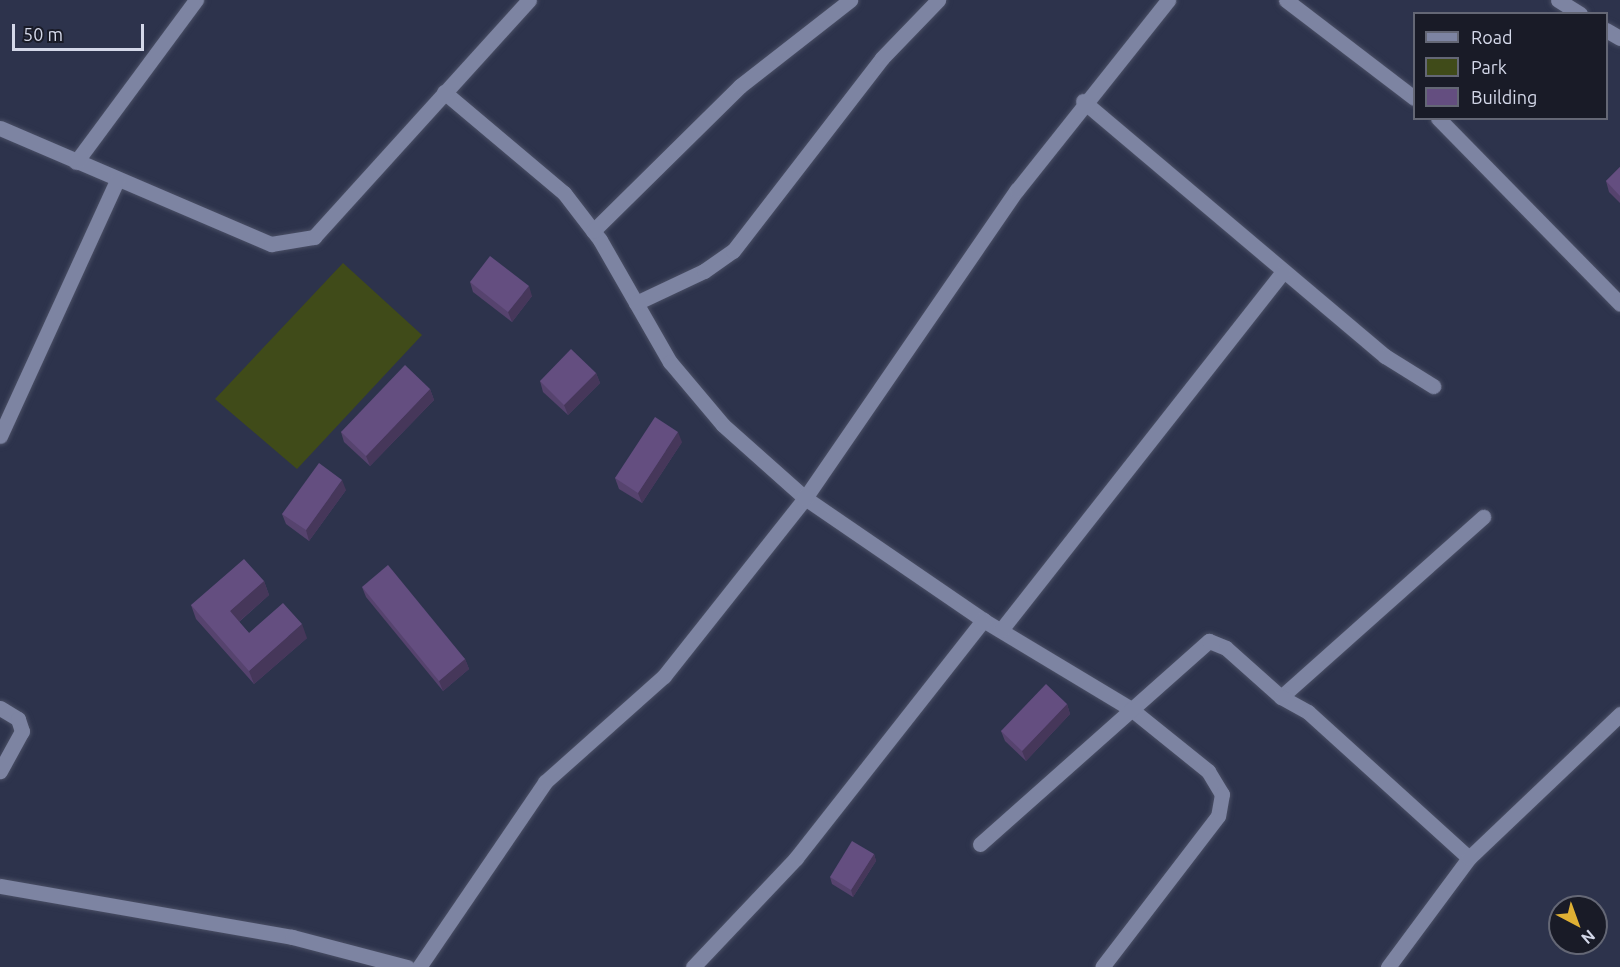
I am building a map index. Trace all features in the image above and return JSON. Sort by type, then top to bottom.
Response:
[{"type":"street","points":[[76,162],[196,0]]},
{"type":"street","points":[[0,128],[271,244],[314,237],[529,0]]},
{"type":"street","points":[[593,231],[740,86],[812,25],[850,0]]},
{"type":"street","points":[[636,303],[733,251],[882,58],[938,0]]},
{"type":"street","points":[[419,967],[545,782],[664,676],[805,498],[1083,100],[1168,0]]},
{"type":"street","points":[[1286,0],[1413,97]]},
{"type":"street","points":[[1558,0],[1577,12]]},
{"type":"street","points":[[444,92],[564,193],[593,231],[693,395],[805,498],[983,620],[1131,709],[1208,771],[1222,795],[1218,816],[1102,967]]},
{"type":"street","points":[[1083,100],[1283,272],[1385,356],[1433,386]]},
{"type":"street","points":[[1440,120],[1620,304]]},
{"type":"street","points":[[0,435],[117,180]]},
{"type":"street","points":[[1001,630],[1283,272]]},
{"type":"street","points":[[1281,697],[1484,517]]},
{"type":"street","points":[[693,967],[796,858],[983,620]]},
{"type":"street","points":[[980,844],[1209,641],[1226,648],[1281,697],[1308,712],[1469,858]]},
{"type":"street","points":[[0,708],[18,719],[22,731],[0,771]]},
{"type":"street","points":[[1388,967],[1469,858],[1620,714]]},
{"type":"street","points":[[0,886],[292,937],[407,967]]},
{"type":"green space","points":[[343,263],[422,335],[297,469],[215,399]]},
{"type":"building","points":[[1620,167],[1620,196],[1606,181]]},
{"type":"building","points":[[490,256],[529,286],[508,312],[470,282]]},
{"type":"building","points":[[571,349],[596,373],[564,405],[540,381]]},
{"type":"building","points":[[405,365],[430,389],[366,456],[341,432]]},
{"type":"building","points":[[655,417],[678,432],[638,493],[615,478]]},
{"type":"building","points":[[319,463],[342,480],[306,530],[282,514]]},
{"type":"building","points":[[244,559],[264,581],[230,611],[249,633],[283,603],[302,624],[249,671],[191,605]]},
{"type":"building","points":[[388,565],[465,659],[439,681],[362,587]]},
{"type":"building","points":[[1046,684],[1067,704],[1022,751],[1001,731]]},
{"type":"building","points":[[852,841],[874,854],[851,890],[830,877]]}]
